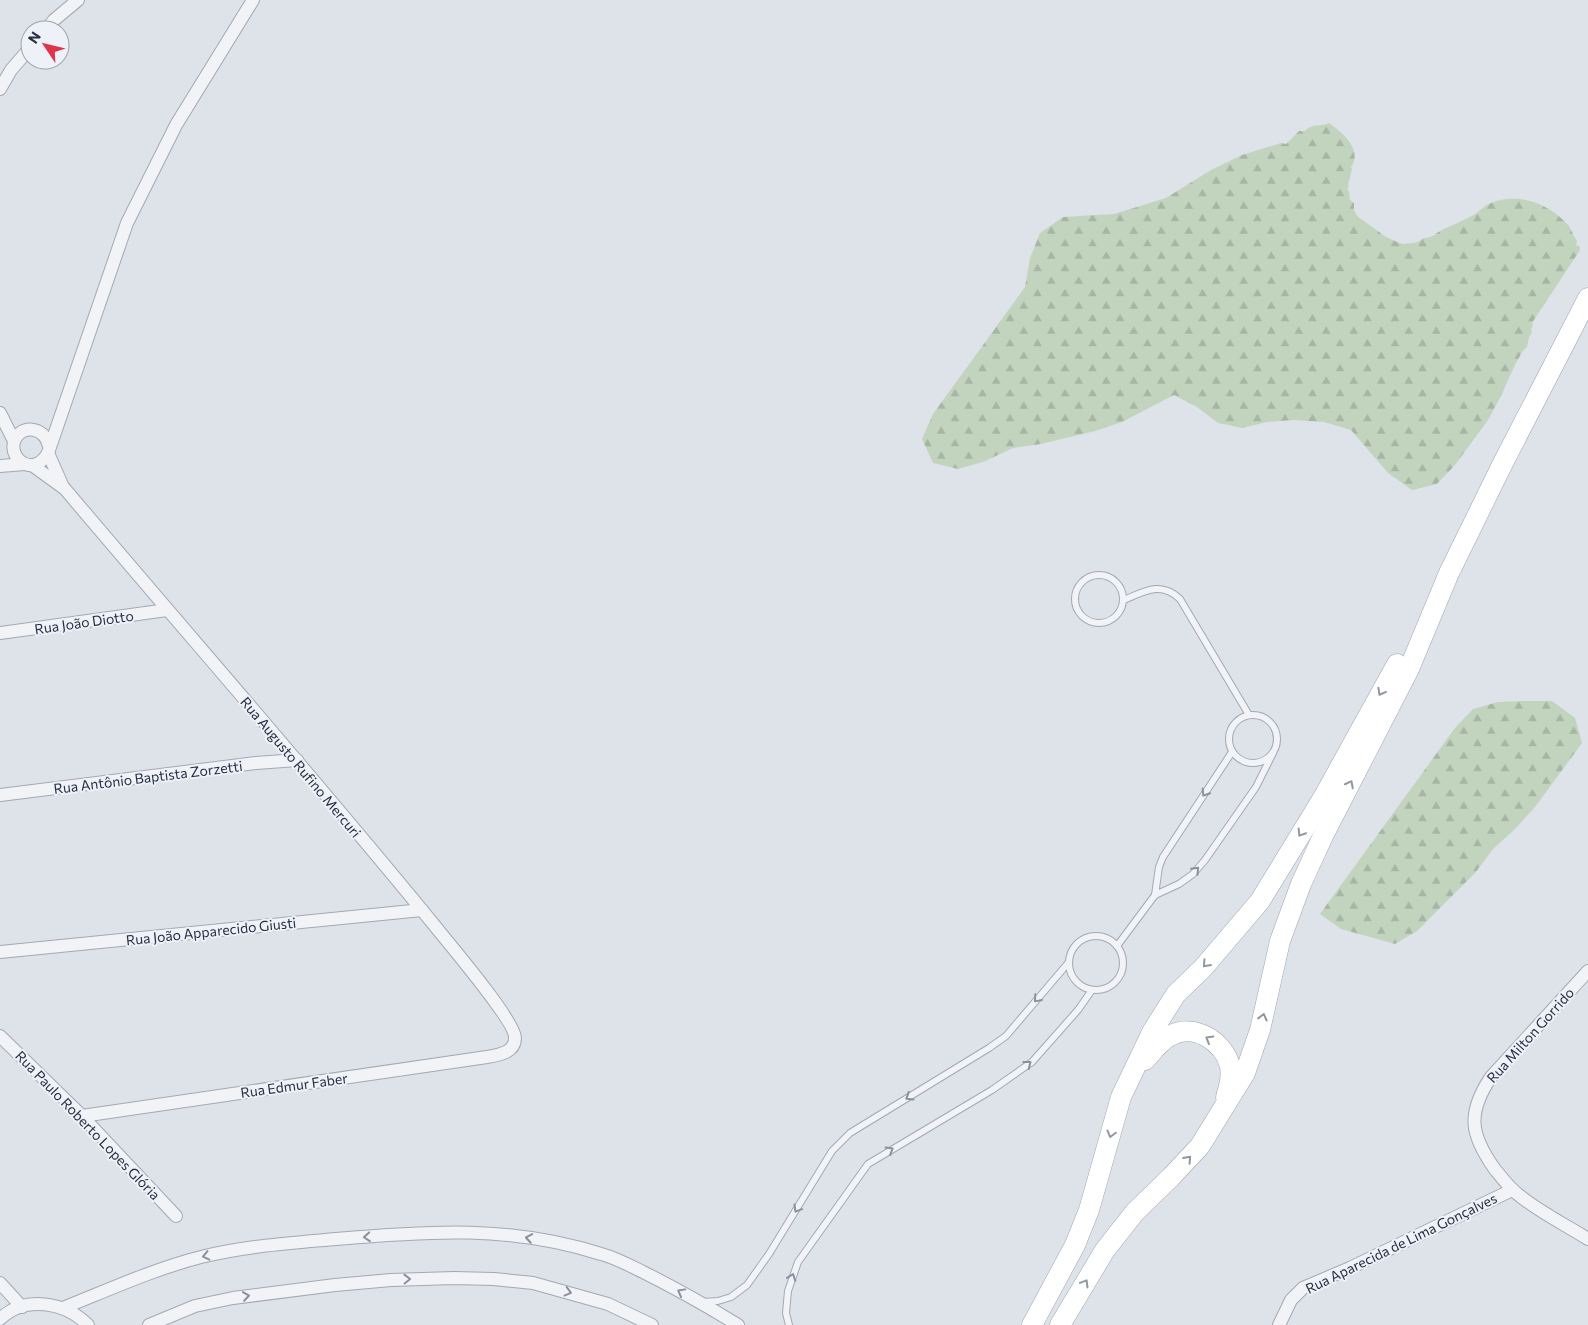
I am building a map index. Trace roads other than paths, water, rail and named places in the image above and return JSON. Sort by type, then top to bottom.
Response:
[{"type":"main road","points":[[1060,1325],[1105,1250],[1121,1228],[1200,1146],[1245,1073],[1260,1030],[1280,941],[1301,884],[1409,669],[1449,573],[1588,298]]},
{"type":"main road","points":[[1032,1325],[1075,1245],[1089,1210],[1121,1097],[1152,1032],[1176,994],[1203,968],[1260,901],[1323,798],[1399,659],[1449,573]]},
{"type":"main road","points":[[1121,1097],[1142,1064],[1158,1045],[1171,1035],[1193,1032],[1215,1041],[1222,1049],[1230,1067],[1231,1079],[1221,1113]]},
{"type":"street","points":[[54,20],[78,0]]},
{"type":"street","points":[[237,25],[243,0]]},
{"type":"street","points":[[0,466],[28,465],[44,459],[63,412],[127,223],[176,125],[253,0]]},
{"type":"street","points":[[0,89],[11,70],[20,60]]},
{"type":"street","points":[[43,434],[63,412]]},
{"type":"street","points":[[0,414],[23,431]]},
{"type":"street","points":[[0,414],[13,445],[14,455],[28,465]]},
{"type":"street","points":[[0,459],[13,445],[17,435],[30,429],[43,434],[47,439],[48,450]]},
{"type":"street","name":"Rua Augusto Rufino Mercuri","points":[[48,450],[64,489]]},
{"type":"street","name":"Rua Augusto Rufino Mercuri","points":[[28,465],[64,489],[297,760],[422,910],[473,973],[512,1027],[516,1037],[514,1046],[506,1053]]},
{"type":"street","name":"Rua João Diotto","points":[[0,633],[167,610]]},
{"type":"street","name":"Rua Antônio Baptista Zorzetti","points":[[0,795],[256,763],[297,760]]},
{"type":"street","name":"Rua João Apparecido Giusti","points":[[0,952],[422,910]]},
{"type":"street","name":"Rua Milton Gorrido","points":[[1588,971],[1501,1065],[1482,1090],[1473,1126],[1488,1159],[1512,1190],[1588,1239]]},
{"type":"street","name":"Rua Paulo Roberto Lopes Glória","points":[[0,1036],[82,1116],[176,1216]]},
{"type":"street","name":"Rua Edmur Faber","points":[[82,1116],[477,1059],[506,1053]]},
{"type":"street","name":"Rua Aparecida de Lima Gonçalves","points":[[1279,1325],[1291,1300],[1303,1288],[1350,1268],[1512,1190]]},
{"type":"street","points":[[63,1308],[150,1274],[199,1258],[230,1251],[418,1232],[460,1231],[496,1232],[601,1254],[660,1281],[738,1325]]},
{"type":"street","points":[[149,1325],[195,1306],[234,1298],[372,1282],[454,1278],[494,1279],[533,1283],[608,1304],[652,1325]]},
{"type":"street","points":[[0,1283],[22,1307]]},
{"type":"street","points":[[0,1319],[22,1307],[42,1304],[63,1308],[79,1316],[88,1325]]},
{"type":"lane","points":[[1104,575],[1112,578],[1119,584],[1124,600],[1118,616],[1103,624],[1094,624],[1080,615],[1076,607],[1076,590],[1088,578],[1104,575]]},
{"type":"lane","points":[[1124,600],[1150,590],[1161,588],[1172,591],[1180,599],[1249,715]]},
{"type":"lane","points":[[1155,894],[1179,884],[1193,874],[1205,860],[1256,787],[1273,753],[1277,744],[1277,735],[1274,726],[1267,719],[1258,715],[1249,715],[1240,718],[1233,725],[1229,734],[1229,743],[1232,752],[1239,759],[1248,763],[1257,763],[1266,760],[1273,753]]},
{"type":"lane","points":[[1117,946],[1155,894],[1159,867],[1163,857],[1232,752]]},
{"type":"lane","points":[[1092,936],[1101,936],[1117,946],[1123,963],[1117,980],[1110,986],[1092,990],[1078,983],[1073,977],[1069,962],[1071,953],[1076,945],[1083,940],[1092,936]]},
{"type":"lane","points":[[699,1302],[718,1301],[731,1297],[747,1285],[769,1254],[832,1151],[850,1133],[1006,1036],[1069,962]]},
{"type":"lane","points":[[789,1325],[786,1313],[788,1291],[798,1262],[868,1164],[992,1090],[1032,1062],[1078,1010],[1092,990]]}]
